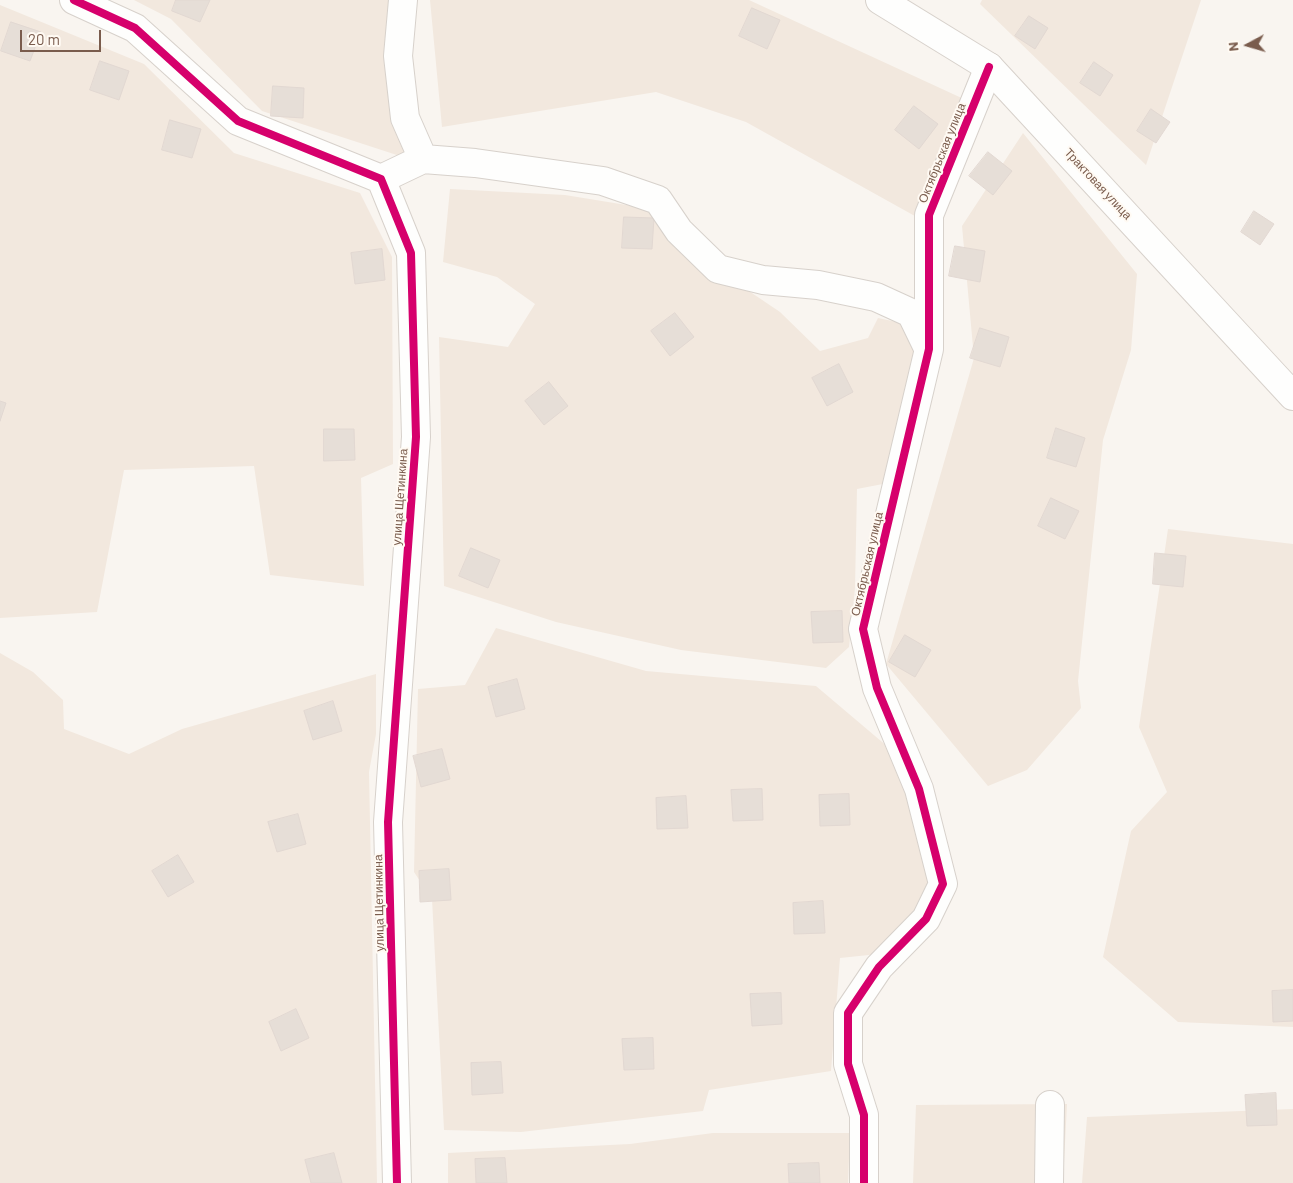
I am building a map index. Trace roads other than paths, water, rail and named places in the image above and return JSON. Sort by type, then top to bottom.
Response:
[{"type":"street","points":[[74,0],[135,28],[238,121],[381,179],[423,159],[475,163],[603,181],[658,200],[679,231],[718,269],[762,280],[818,285],[876,296],[911,313],[929,349]]},
{"type":"street","points":[[403,0],[398,56],[405,118],[423,159]]},
{"type":"street","name":"Трактовая улица","points":[[880,0],[989,67],[1293,396]]},
{"type":"street","name":"Октябрьская улица","points":[[864,1183],[864,1115],[848,1064],[848,1014],[879,967],[926,919],[943,884],[919,789],[877,688],[863,629],[929,349],[929,214],[989,67]]},
{"type":"street","name":"улица Щетинкина","points":[[381,179],[411,253],[416,437],[388,822],[397,1183]]},
{"type":"street","points":[[1049,1183],[1050,1105]]}]
